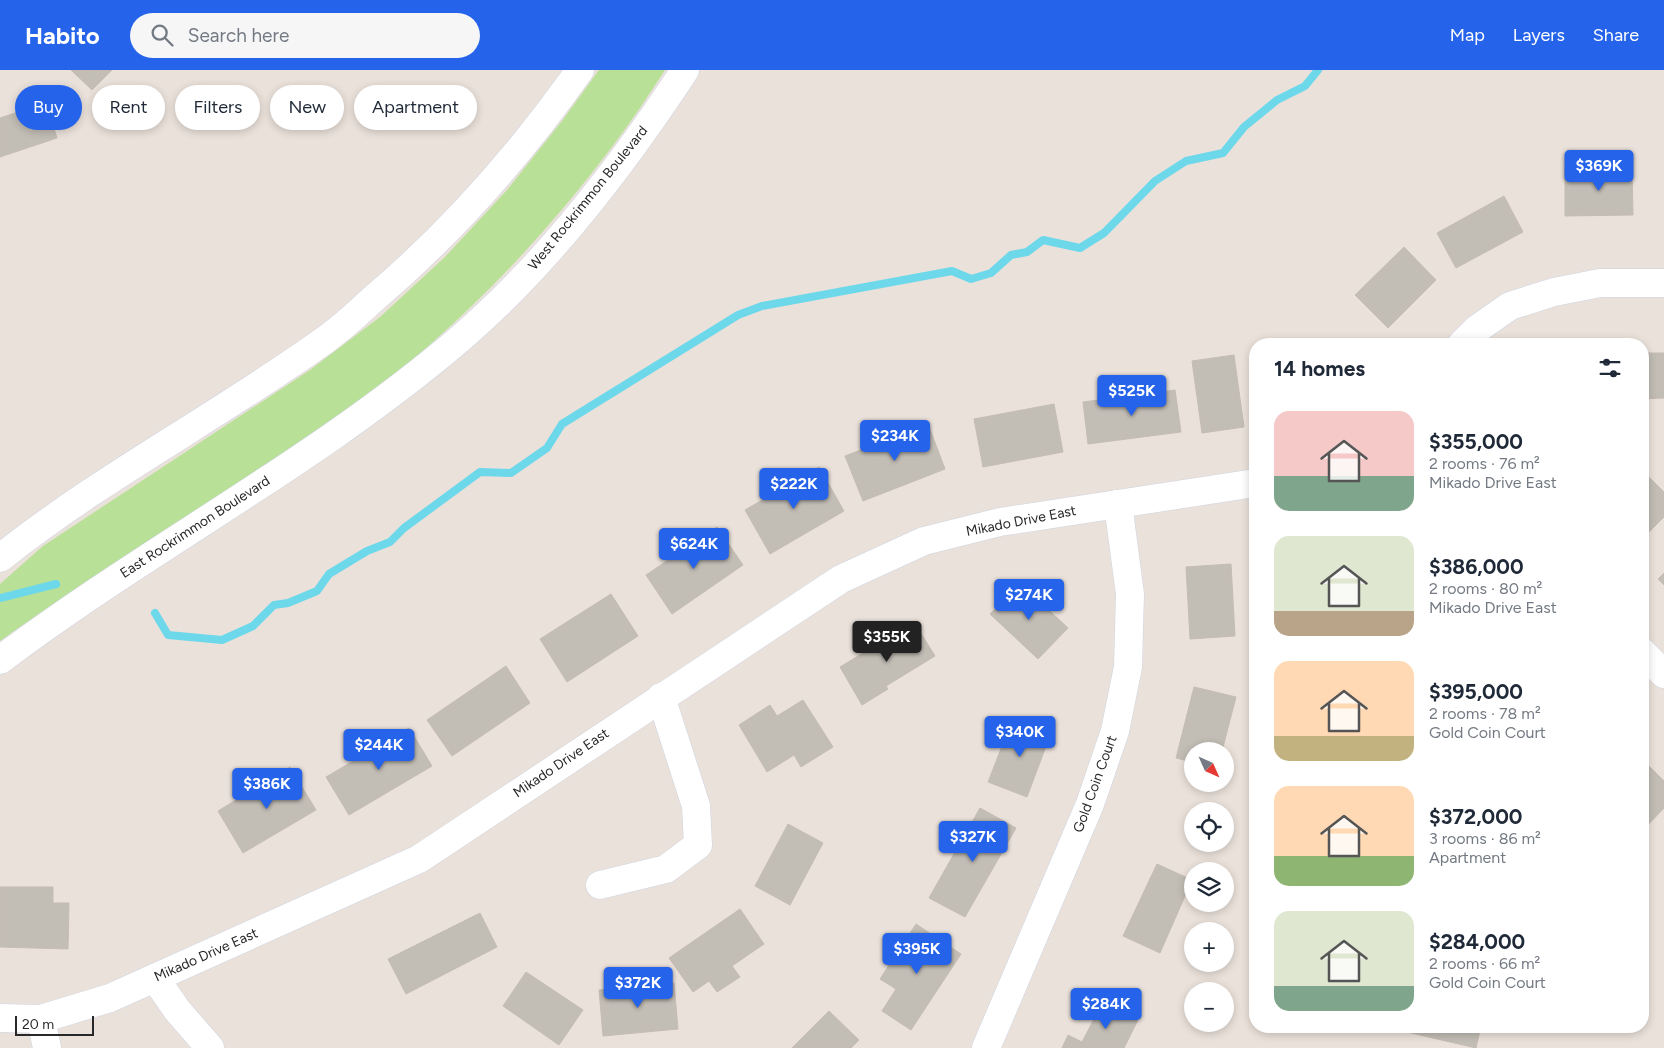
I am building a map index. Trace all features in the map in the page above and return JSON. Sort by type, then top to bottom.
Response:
[{"type":"street","points":[[0,558],[74,505],[327,339],[394,282],[462,216],[538,127],[580,70]]},
{"type":"street","name":"West Rockrimmon Boulevard","points":[[390,394],[463,336],[520,281],[603,184],[654,116],[685,70]]},
{"type":"street","points":[[1468,338],[1477,329],[1510,306],[1554,292],[1600,283],[1664,283]]},
{"type":"street","name":"East Rockrimmon Boulevard","points":[[0,660],[50,622],[322,445],[390,394]]},
{"type":"street","name":"Mikado Drive East","points":[[0,1018],[41,1019],[110,998],[419,859],[841,579],[924,541],[1000,522],[1249,484]]},
{"type":"street","name":"Gold Coin Court","points":[[986,1048],[1090,804],[1115,731],[1128,667],[1130,594],[1118,504]]},
{"type":"street","points":[[1649,659],[1664,674]]},
{"type":"street","points":[[600,885],[666,869],[698,845],[696,806],[661,697]]},
{"type":"street","points":[[155,978],[176,1010],[210,1048]]},
{"type":"street","points":[[41,1019],[47,1048]]},
{"type":"green space","points":[[599,70],[665,70],[626,128],[584,183],[523,253],[458,319],[389,379],[328,424],[203,509],[0,641],[0,584],[43,546],[310,370],[380,317],[445,257],[507,190],[562,121]]},
{"type":"building","points":[[71,70],[112,70],[97,85],[92,85],[92,90]]},
{"type":"building","points":[[15,113],[15,130],[54,130],[57,138],[0,157],[0,118]]},
{"type":"building","points":[[1632,168],[1633,215],[1565,216],[1565,169]]},
{"type":"building","points":[[1504,196],[1523,232],[1456,268],[1437,233]]},
{"type":"building","points":[[1404,247],[1436,280],[1388,328],[1355,295]]},
{"type":"building","points":[[1649,353],[1664,353],[1664,398],[1649,399]]},
{"type":"building","points":[[1234,355],[1244,427],[1202,433],[1192,361]]},
{"type":"building","points":[[1175,390],[1181,432],[1088,444],[1083,402]]},
{"type":"building","points":[[1054,404],[1063,452],[983,467],[974,419]]},
{"type":"building","points":[[928,424],[945,469],[863,501],[845,456]]},
{"type":"building","points":[[819,467],[844,511],[770,554],[745,510]]},
{"type":"building","points":[[1649,477],[1664,492],[1664,517],[1649,532]]},
{"type":"building","points":[[717,527],[743,565],[672,614],[646,575]]},
{"type":"building","points":[[1231,564],[1235,636],[1190,639],[1186,567]]},
{"type":"building","points":[[1664,573],[1664,585],[1658,579]]},
{"type":"building","points":[[1020,583],[1068,628],[1038,659],[990,614]]},
{"type":"building","points":[[611,594],[638,636],[567,682],[540,639]]},
{"type":"building","points":[[914,622],[935,656],[886,686],[888,689],[862,705],[840,667]]},
{"type":"building","points":[[506,666],[530,703],[452,756],[427,720]]},
{"type":"building","points":[[1194,687],[1236,697],[1224,742],[1184,742],[1184,760],[1176,758]]},
{"type":"building","points":[[803,700],[833,747],[801,767],[794,755],[767,772],[739,725],[770,705],[777,716]]},
{"type":"building","points":[[1013,718],[1051,733],[1027,797],[988,782]]},
{"type":"building","points":[[409,728],[432,766],[349,815],[326,777]]},
{"type":"building","points":[[1649,766],[1664,781],[1664,808],[1649,824]]},
{"type":"building","points":[[290,767],[316,810],[243,853],[218,811]]},
{"type":"building","points":[[980,808],[1016,828],[965,917],[929,898]]},
{"type":"building","points":[[788,824],[823,843],[790,905],[755,886]]},
{"type":"building","points":[[1157,864],[1184,876],[1184,898],[1160,953],[1123,936]]},
{"type":"building","points":[[0,887],[53,887],[53,903],[69,903],[68,949],[0,947]]},
{"type":"building","points":[[740,909],[764,944],[732,966],[740,977],[717,992],[709,981],[693,992],[669,958]]},
{"type":"building","points":[[480,913],[497,947],[406,994],[388,959]]},
{"type":"building","points":[[916,924],[961,954],[911,1030],[882,1011],[896,989],[880,979]]},
{"type":"building","points":[[526,972],[583,1010],[559,1045],[503,1006]]},
{"type":"building","points":[[674,983],[678,1029],[603,1036],[599,990]]},
{"type":"building","points":[[1103,1002],[1138,1020],[1124,1048],[1062,1048],[1068,1035],[1082,1042]]},
{"type":"building","points":[[829,1011],[859,1040],[851,1048],[792,1048]]},
{"type":"building","points":[[1411,1033],[1479,1033],[1476,1048]]},
{"type":"waterway","points":[[155,613],[168,635],[222,640],[253,626],[274,605],[288,603],[317,591],[329,574],[367,551],[390,542],[404,528],[480,472],[511,473],[547,448],[562,424],[738,315],[762,306],[952,271],[971,279],[991,273],[1011,255],[1027,252],[1043,240],[1080,248],[1104,233],[1155,181],[1186,161],[1223,153],[1244,127],[1277,100],[1305,86],[1318,70]]},
{"type":"waterway","points":[[0,598],[56,584]]}]
